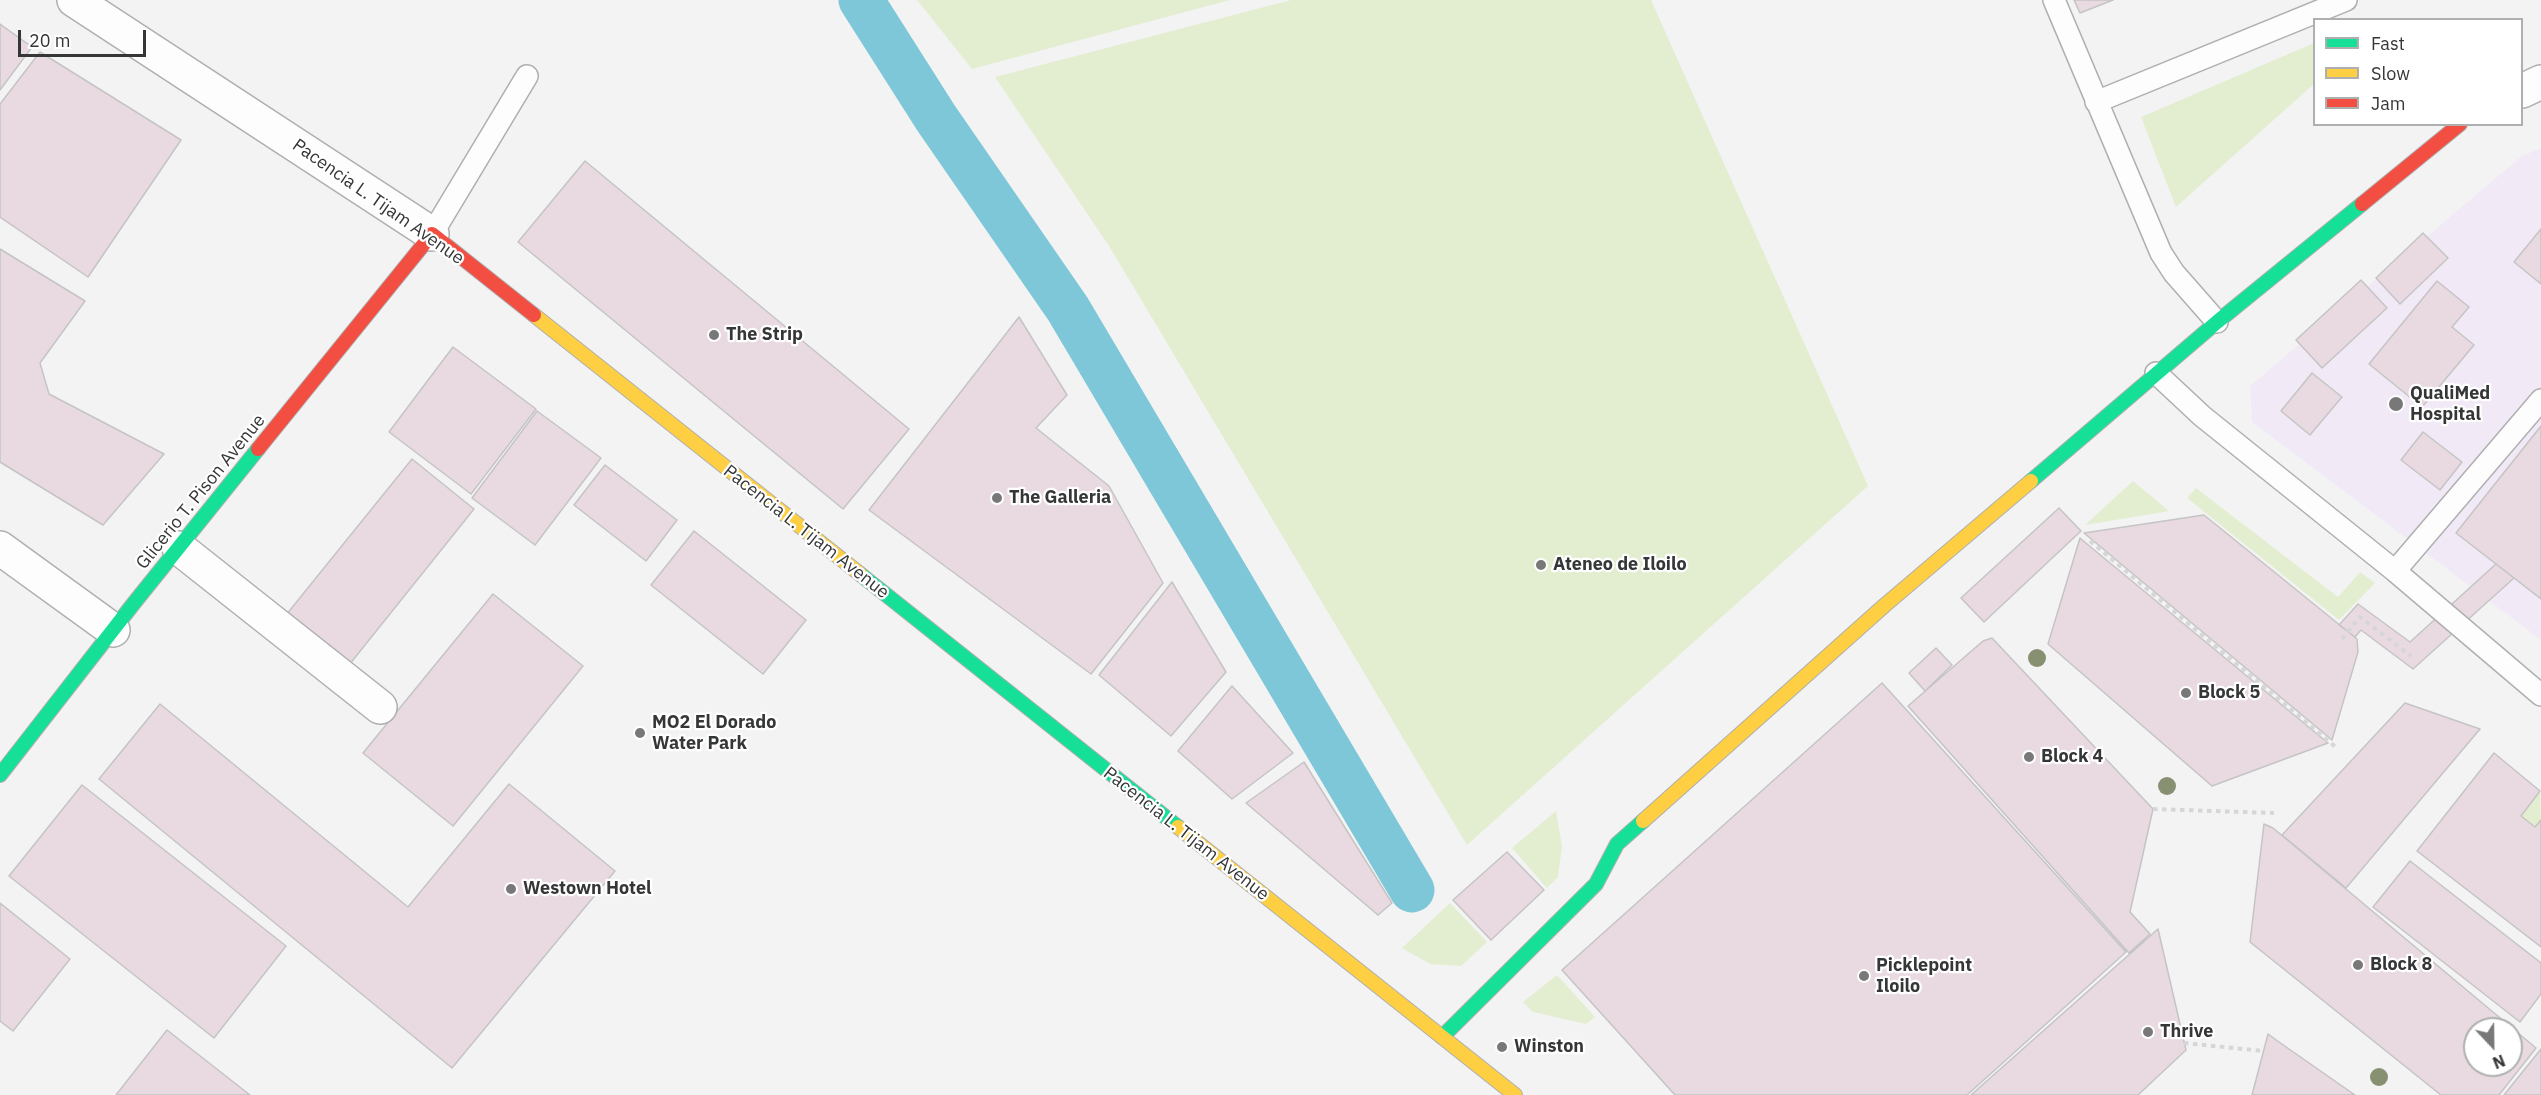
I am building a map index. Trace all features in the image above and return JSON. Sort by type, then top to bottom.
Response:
[{"type":"street","name":"Pacencia L. Tijam Avenue","points":[[74,0],[432,234],[1515,1095]]},
{"type":"street","points":[[2523,91],[2541,82]]},
{"type":"street","points":[[1442,1037],[1596,884],[1617,844],[1885,605],[2156,373],[2458,126]]},
{"type":"street","name":"Glicerio T. Pison Avenue","points":[[0,774],[432,234]]},
{"type":"street","points":[[0,548],[113,630]]},
{"type":"street","points":[[179,548],[380,707]]},
{"type":"lane","points":[[2054,0],[2161,253],[2174,273],[2217,322]]},
{"type":"lane","points":[[2096,102],[2346,0]]},
{"type":"lane","points":[[432,234],[527,76]]},
{"type":"lane","points":[[2156,373],[2202,416],[2395,571],[2541,695]]},
{"type":"lane","points":[[2395,571],[2541,400]]},
{"type":"path","points":[[2090,541],[2338,749]]},
{"type":"path","points":[[2342,639],[2360,617],[2411,656]]},
{"type":"path","points":[[2153,809],[2274,813]]},
{"type":"path","points":[[2184,1043],[2263,1051]]},
{"type":"shaded area","name":"QualiMed Hospital","points":[[2541,148],[2541,640],[2252,422],[2250,386],[2522,156]]},
{"type":"green space","points":[[917,0],[1230,0],[972,69]]},
{"type":"green space","name":"Ateneo de Iloilo","points":[[1291,0],[1651,0],[1868,486],[1467,845],[1109,246],[995,77]]},
{"type":"green space","points":[[2313,43],[2313,85],[2176,207],[2141,117]]},
{"type":"green space","points":[[2133,481],[2169,511],[2085,525]]},
{"type":"green space","points":[[2196,488],[2338,597],[2360,572],[2375,583],[2339,620],[2187,498]]},
{"type":"green space","points":[[2540,791],[2541,820],[2535,827],[2521,816]]},
{"type":"green space","points":[[1556,811],[1562,846],[1558,877],[1547,888],[1512,848]]},
{"type":"green space","points":[[1450,903],[1487,942],[1461,966],[1430,964],[1402,948]]},
{"type":"green space","points":[[1557,975],[1595,1017],[1586,1024],[1533,1012],[1523,1002]]},
{"type":"building","points":[[2074,0],[2113,0],[2080,13]]},
{"type":"building","points":[[0,24],[32,47],[0,90]]},
{"type":"building","points":[[40,52],[181,140],[88,277],[0,217],[0,104]]},
{"type":"building","name":"The Strip","points":[[585,161],[909,429],[843,509],[518,242]]},
{"type":"building","points":[[2541,229],[2541,284],[2514,262]]},
{"type":"building","points":[[2423,233],[2448,258],[2400,304],[2376,278]]},
{"type":"building","points":[[0,249],[85,301],[40,363],[49,394],[164,454],[103,525],[0,462]]},
{"type":"building","points":[[2361,280],[2387,308],[2322,368],[2296,340]]},
{"type":"building","points":[[2437,281],[2469,307],[2452,327],[2474,345],[2422,407],[2369,364]]},
{"type":"building","name":"The Galleria","points":[[1019,317],[1067,395],[1036,428],[1109,486],[1163,583],[1091,674],[869,510]]},
{"type":"building","points":[[453,347],[536,409],[471,494],[389,432]]},
{"type":"building","points":[[2312,373],[2342,397],[2310,435],[2281,411]]},
{"type":"building","points":[[537,411],[601,458],[535,545],[472,498]]},
{"type":"building","points":[[2541,426],[2541,599],[2456,533]]},
{"type":"building","points":[[2423,432],[2462,462],[2440,490],[2401,460]]},
{"type":"building","points":[[412,459],[474,509],[349,665],[286,615]]},
{"type":"building","points":[[605,465],[677,520],[646,561],[574,505]]},
{"type":"building","points":[[2059,508],[2081,531],[1984,622],[1961,598]]},
{"type":"building","points":[[2204,515],[2357,639],[2358,652],[2332,740],[2084,533]]},
{"type":"building","points":[[694,531],[806,620],[763,674],[651,585]]},
{"type":"building","name":"Block 5","points":[[2080,538],[2328,743],[2212,786],[2048,644]]},
{"type":"building","points":[[2496,564],[2514,578],[2413,669],[2361,630],[2355,637],[2339,625],[2358,604],[2410,642]]},
{"type":"building","points":[[1172,582],[1226,672],[1171,736],[1099,675]]},
{"type":"building","points":[[493,594],[583,666],[453,826],[363,753]]},
{"type":"building","name":"Block 4","points":[[1992,638],[2153,809],[2130,912],[2150,934],[2129,953],[1908,706],[1983,641]]},
{"type":"building","points":[[1936,648],[1952,665],[1925,691],[1909,673]]},
{"type":"building","points":[[1882,683],[2126,952],[1967,1095],[1675,1095],[1562,970]]},
{"type":"building","points":[[1232,686],[1293,753],[1232,799],[1178,751]]},
{"type":"building","points":[[2405,703],[2480,729],[2346,888],[2282,835]]},
{"type":"building","name":"Westown Hotel","points":[[160,704],[408,907],[509,784],[615,871],[452,1068],[99,779]]},
{"type":"building","points":[[2494,753],[2540,791],[2521,816],[2535,827],[2541,820],[2541,947],[2417,851]]},
{"type":"building","points":[[1304,762],[1392,903],[1378,915],[1246,803]]},
{"type":"building","points":[[82,785],[286,946],[214,1038],[9,876]]},
{"type":"building","name":"Block 8","points":[[2264,824],[2273,828],[2499,1017],[2463,1017],[2463,1077],[2513,1077],[2499,1095],[2441,1095],[2250,942]]},
{"type":"building","points":[[1507,852],[1544,890],[1491,940],[1453,900]]},
{"type":"building","points":[[2410,861],[2541,963],[2541,994],[2523,1018],[2514,1017],[2373,907]]},
{"type":"building","points":[[0,903],[70,959],[13,1031],[0,1021]]},
{"type":"building","points":[[2158,929],[2186,1050],[2138,1095],[1971,1095]]},
{"type":"building","points":[[167,1030],[250,1095],[116,1095]]},
{"type":"building","points":[[2268,1034],[2279,1042],[2355,1095],[2252,1095]]},
{"type":"building","name":"Block 8","points":[[2523,1037],[2536,1048],[2523,1065]]},
{"type":"building","points":[[2541,1049],[2541,1095],[2504,1095],[2518,1077],[2523,1077],[2523,1071]]},
{"type":"waterway","points":[[861,0],[936,118],[1068,309],[1412,890]]},
{"type":"traffic: fast","points":[[2031,481],[2217,322],[2362,204]]},
{"type":"traffic: fast","points":[[0,775],[258,449]]},
{"type":"traffic: fast","points":[[860,574],[1178,827]]},
{"type":"traffic: fast","points":[[1442,1037],[1596,884],[1617,844],[1643,821]]},
{"type":"traffic: slow","points":[[534,315],[860,574]]},
{"type":"traffic: slow","points":[[1643,821],[1885,605],[2031,481]]},
{"type":"traffic: slow","points":[[1178,827],[1515,1095]]},
{"type":"traffic: jam","points":[[2362,204],[2458,126]]},
{"type":"traffic: jam","points":[[258,449],[432,234],[534,315]]},
{"type":"place","name":"The Strip","points":[[714,335]]},
{"type":"place","name":"QualiMed Hospital","points":[[2396,404]]},
{"type":"place","name":"The Galleria","points":[[997,498]]},
{"type":"place","name":"Ateneo de Iloilo","points":[[1541,565]]},
{"type":"place","name":"Block 5","points":[[2186,693]]},
{"type":"place","name":"MO2 El Dorado Water Park","points":[[640,733]]},
{"type":"place","name":"Block 4","points":[[2029,757]]},
{"type":"place","name":"Westown Hotel","points":[[511,889]]},
{"type":"place","name":"Block 8","points":[[2358,965]]},
{"type":"place","name":"Picklepoint Iloilo","points":[[1864,976]]},
{"type":"place","name":"Thrive","points":[[2148,1032]]},
{"type":"place","name":"Winston","points":[[1502,1047]]}]
